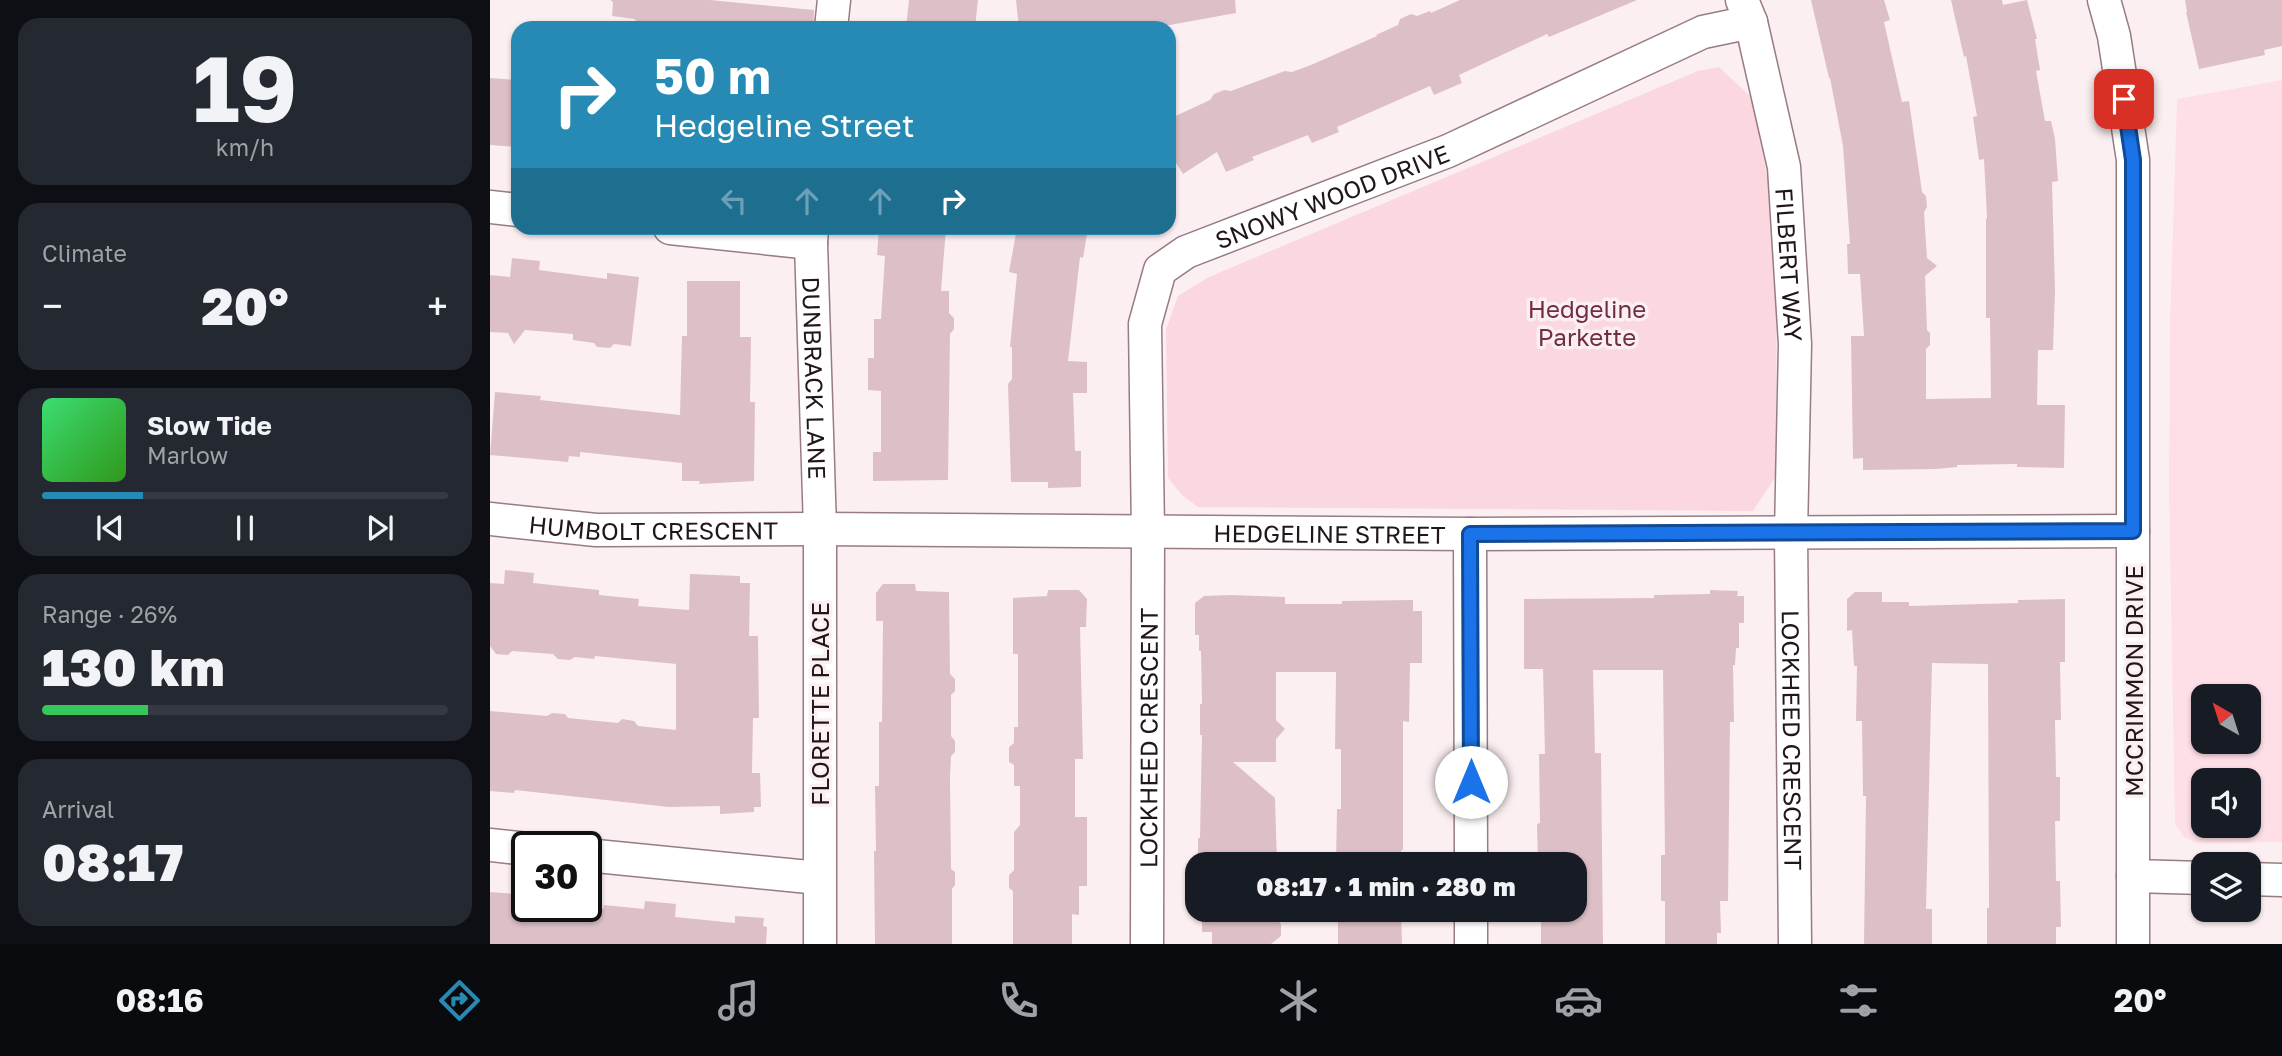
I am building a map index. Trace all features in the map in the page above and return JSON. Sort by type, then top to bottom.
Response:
[{"type":"street","points":[[832,21],[834,0]]},
{"type":"street","name":"MCCRIMMON DRIVE","points":[[2104,0],[2114,36],[2133,160],[2133,944]]},
{"type":"street","name":"SNOWY WOOD DRIVE","points":[[1148,532],[1145,324],[1160,270],[1186,252],[1448,151],[1746,11]]},
{"type":"street","name":"FILBERT WAY","points":[[1746,11],[1784,167],[1795,344],[1791,534]]},
{"type":"street","points":[[490,207],[511,209]]},
{"type":"street","name":"DUNBRACK LANE","points":[[811,235],[820,529]]},
{"type":"street","name":"HUMBOLT CRESCENT","points":[[490,519],[596,530],[820,529]]},
{"type":"street","name":"HEDGELINE STREET","points":[[820,529],[1470,534],[2133,531]]},
{"type":"street","name":"FLORETTE PLACE","points":[[820,529],[820,944]]},
{"type":"street","name":"LOCKHEED CRESCENT","points":[[1147,944],[1148,532]]},
{"type":"street","points":[[1470,534],[1471,852]]},
{"type":"street","name":"LOCKHEED CRESCENT","points":[[1791,534],[1795,944]]},
{"type":"street","points":[[490,845],[511,847]]},
{"type":"street","points":[[602,857],[819,878]]},
{"type":"street","points":[[2133,876],[2191,878]]},
{"type":"street","points":[[2261,879],[2282,880]]},
{"type":"street","points":[[1471,922],[1471,944]]},
{"type":"shaded area","points":[[2282,80],[2282,842],[2196,843],[2184,837],[2175,824],[2169,492],[2170,323],[2177,99]]},
{"type":"green space","name":"Hedgeline Parkette","points":[[1719,67],[1752,98],[1777,227],[1776,476],[1753,511],[1198,507],[1182,495],[1168,478],[1166,329],[1178,296],[1209,277],[1698,71]]},
{"type":"building","points":[[610,0],[710,0],[814,10],[813,21],[637,21],[612,16],[613,2]]},
{"type":"building","points":[[909,0],[978,0],[976,21],[907,21]]},
{"type":"building","points":[[1016,0],[1235,0],[1236,13],[1176,24],[1176,21],[1018,21]]},
{"type":"building","points":[[1460,0],[1637,0],[1549,37],[1547,34],[1459,75],[1462,83],[1434,95],[1430,86],[1337,127],[1339,132],[1312,143],[1308,135],[1252,157],[1254,160],[1226,172],[1217,152],[1183,174],[1176,163],[1176,116],[1210,100],[1214,94],[1224,90],[1231,91],[1285,71],[1292,72],[1311,65],[1377,36],[1398,25],[1400,19],[1411,14],[1417,16],[1430,11],[1431,13]]},
{"type":"building","points":[[1811,0],[1884,0],[1890,20],[1884,22],[1902,102],[1909,101],[1922,192],[1926,196],[1927,207],[1924,212],[1927,258],[1937,266],[1925,276],[1927,330],[1930,333],[1930,345],[1926,349],[1926,399],[1991,398],[1990,318],[1986,318],[1987,218],[1984,159],[1979,160],[1973,117],[1977,116],[1966,56],[1964,57],[1951,0],[2002,0],[2003,5],[2027,0],[2037,39],[2040,70],[2036,71],[2045,121],[2051,121],[2055,139],[2058,181],[2052,182],[2055,290],[2053,350],[2038,350],[2037,405],[2065,405],[2064,468],[2017,467],[2017,464],[1863,470],[1863,458],[1853,459],[1851,336],[1864,336],[1860,274],[1848,274],[1847,244],[1850,244],[1843,146]]},
{"type":"building","points":[[2185,0],[2282,0],[2282,46],[2264,50],[2265,55],[2199,69]]},
{"type":"building","points":[[490,78],[511,80],[511,146],[490,145]]},
{"type":"building","points":[[878,235],[945,235],[941,291],[949,291],[949,313],[954,318],[954,329],[950,334],[948,480],[873,481],[873,452],[881,452],[881,391],[868,390],[868,358],[874,358],[874,319],[881,319],[885,256],[877,255]]},
{"type":"building","points":[[1016,235],[1087,235],[1083,258],[1080,257],[1068,361],[1087,362],[1087,393],[1073,393],[1075,451],[1081,451],[1081,487],[1048,488],[1048,482],[1011,482],[1008,384],[1012,379],[1010,347],[1017,274],[1009,272]]},
{"type":"building","points":[[512,258],[540,261],[539,270],[607,279],[607,273],[639,277],[631,346],[614,344],[610,348],[597,347],[594,343],[573,340],[573,334],[525,330],[514,344],[508,333],[490,332],[490,275],[510,277]]},
{"type":"building","points":[[687,281],[740,281],[740,337],[751,337],[750,402],[755,402],[754,481],[699,484],[700,481],[682,481],[682,463],[580,452],[580,457],[569,456],[568,462],[490,455],[495,392],[541,396],[540,400],[680,415],[682,336],[687,336]]},
{"type":"building","points":[[505,570],[534,573],[533,583],[599,590],[599,595],[639,599],[638,606],[689,610],[690,574],[740,576],[740,583],[750,583],[749,636],[758,636],[759,718],[753,718],[752,773],[760,773],[761,807],[754,807],[754,812],[720,814],[720,806],[669,807],[515,790],[514,793],[490,791],[490,711],[547,716],[552,713],[565,714],[568,718],[618,723],[622,719],[634,721],[638,726],[676,730],[676,664],[595,656],[594,659],[575,657],[570,660],[558,659],[553,654],[512,651],[508,655],[496,654],[490,646],[490,583],[504,584]]},
{"type":"building","points":[[883,584],[915,584],[916,591],[949,592],[950,674],[955,679],[955,691],[951,695],[951,736],[955,741],[955,752],[951,756],[950,778],[951,869],[955,872],[955,885],[952,889],[952,944],[875,944],[875,786],[879,786],[883,621],[876,621],[876,593]]},
{"type":"building","points":[[1048,590],[1079,590],[1087,599],[1086,627],[1080,627],[1083,759],[1075,759],[1075,817],[1087,817],[1087,886],[1079,886],[1079,915],[1072,914],[1072,944],[1013,944],[1013,891],[1009,888],[1009,875],[1014,870],[1014,832],[1020,825],[1020,786],[1014,786],[1014,765],[1009,762],[1009,747],[1014,743],[1014,727],[1018,727],[1018,654],[1013,654],[1013,598],[1047,596]]},
{"type":"building","points":[[1710,590],[1738,591],[1737,596],[1744,596],[1744,623],[1739,623],[1739,648],[1736,648],[1733,665],[1734,722],[1730,722],[1728,901],[1720,901],[1721,933],[1717,933],[1717,944],[1665,944],[1665,901],[1661,901],[1661,855],[1665,855],[1663,670],[1593,670],[1595,753],[1601,753],[1603,944],[1541,944],[1541,922],[1587,922],[1587,852],[1538,852],[1539,754],[1545,754],[1543,669],[1524,669],[1524,599],[1654,598],[1654,595],[1710,594]]},
{"type":"building","points":[[1855,592],[1882,592],[1882,602],[1909,602],[1909,606],[2065,599],[2065,662],[2060,662],[2061,720],[2055,720],[2056,777],[2060,777],[2060,821],[2055,821],[2056,881],[2060,881],[2061,927],[2056,927],[2056,944],[1987,944],[1988,664],[1932,663],[1926,909],[1932,909],[1932,944],[1864,944],[1866,796],[1863,796],[1862,721],[1856,721],[1857,666],[1854,666],[1852,630],[1847,631],[1847,599]]},
{"type":"building","points":[[1204,596],[1285,597],[1285,604],[1413,600],[1413,611],[1422,611],[1422,663],[1410,663],[1409,722],[1403,721],[1401,852],[1336,852],[1337,809],[1341,809],[1341,749],[1335,749],[1336,672],[1276,672],[1276,720],[1285,729],[1276,739],[1276,762],[1233,762],[1275,798],[1277,852],[1198,852],[1202,704],[1201,651],[1199,635],[1195,635],[1195,603]]},
{"type":"building","points":[[490,892],[511,894],[511,922],[602,922],[604,905],[644,909],[645,901],[676,904],[675,917],[735,923],[735,916],[764,918],[763,926],[767,927],[766,944],[490,944]]},
{"type":"building","points":[[1202,922],[1281,924],[1281,936],[1271,944],[1212,944],[1212,932],[1202,932]]},
{"type":"building","points":[[1338,922],[1401,922],[1402,944],[1338,944]]},
{"type":"route","points":[[1471,782],[1470,534],[2133,531],[2133,160],[2124,99]]}]
